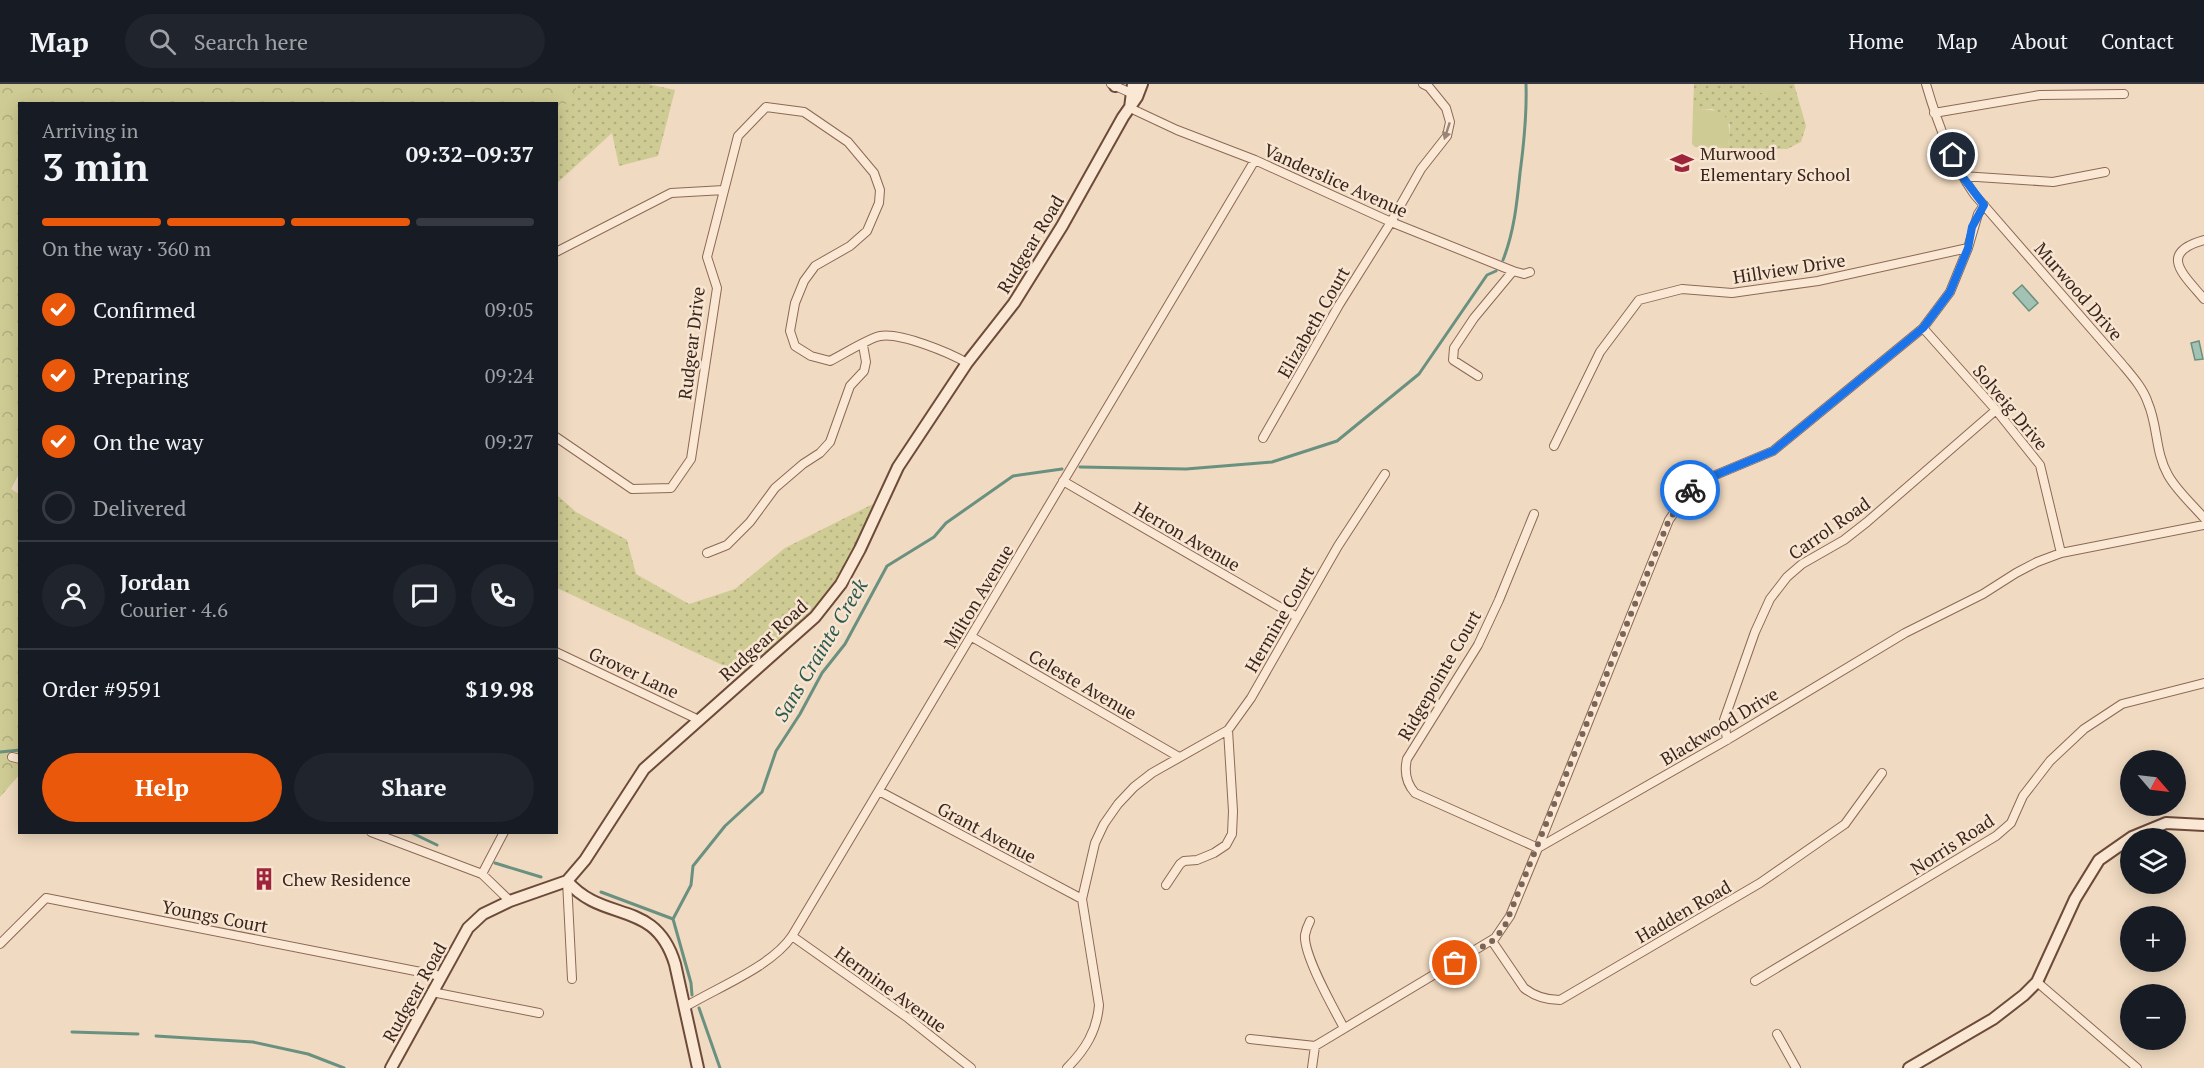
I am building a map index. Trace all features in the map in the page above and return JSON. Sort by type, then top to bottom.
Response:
[{"type":"street","name":"Rudgear Road","points":[[391,1068],[468,928],[483,914],[510,901],[567,881],[585,860],[644,770],[815,617],[841,584],[898,467],[967,363],[1014,303],[1062,226],[1123,117],[1137,98],[1142,84]]},
{"type":"street","name":"Elizabeth Court","points":[[1263,438],[1339,305],[1421,169],[1447,136],[1450,122],[1446,108],[1429,87],[1423,84]]},
{"type":"street","name":"Murwood Drive","points":[[1926,84],[1934,113],[1962,176],[1984,205],[2141,388],[2149,404],[2157,447],[2168,475],[2177,489],[2204,518]]},
{"type":"street","points":[[1114,85],[1132,89]]},
{"type":"street","name":"Rudgear Road","points":[[1130,108],[1132,89]]},
{"type":"street","points":[[1934,113],[2040,95],[2124,94]]},
{"type":"street","name":"Rudgear Drive","points":[[558,438],[632,489],[671,488],[691,459],[717,288],[707,257],[738,136],[766,107],[804,112],[848,142],[874,173],[880,190],[879,203],[867,231],[850,246],[815,266],[804,281],[795,303],[790,331],[795,346],[811,356],[830,361],[879,336],[903,338],[951,354],[967,363]]},
{"type":"street","name":"Vanderslice Avenue","points":[[1130,108],[1177,130],[1255,160],[1391,222],[1513,271],[1524,274],[1530,272]]},
{"type":"street","name":"Milton Avenue","points":[[685,1007],[764,962],[785,947],[1255,160]]},
{"type":"street","points":[[1962,176],[2053,182],[2105,172]]},
{"type":"street","points":[[558,251],[671,193],[724,190]]},
{"type":"street","points":[[1250,1039],[1315,1046],[1492,941],[1504,928],[1669,520],[1694,484],[1773,451],[1923,328],[1950,292],[1968,248],[1972,227],[1984,205]]},
{"type":"street","points":[[2204,240],[2182,249],[2177,256],[2177,265],[2204,299]]},
{"type":"street","name":"Hillview Drive","points":[[1554,446],[1600,352],[1639,300],[1682,290],[1732,293],[1818,282],[1968,248]]},
{"type":"street","points":[[1479,376],[1454,360],[1454,348],[1474,318],[1513,271]]},
{"type":"street","name":"Solveig Drive","points":[[1923,328],[1996,410],[2040,465],[2061,553]]},
{"type":"street","points":[[707,554],[727,545],[750,522],[775,488],[820,453],[830,442],[850,386],[864,371],[866,362],[863,345]]},
{"type":"street","name":"Carrol Road","points":[[1726,740],[1724,720],[1755,632],[1770,599],[1787,577],[1802,564],[1860,528],[1996,410]]},
{"type":"street","name":"Hermine Court","points":[[1179,757],[1228,730],[1251,698],[1338,546],[1385,474]]},
{"type":"street","name":"Herron Avenue","points":[[1063,481],[1296,617]]},
{"type":"street","name":"Ridgepointe Court","points":[[1534,514],[1500,600],[1478,645],[1407,759],[1405,766],[1407,780],[1415,793],[1538,848]]},
{"type":"street","name":"Blackwood Drive","points":[[1538,848],[1726,740],[1905,633],[1983,594],[2026,567],[2061,553],[2204,525]]},
{"type":"street","name":"Celeste Avenue","points":[[972,637],[1179,757]]},
{"type":"street","name":"Grover Lane","points":[[558,653],[699,720]]},
{"type":"street","name":"Norris Road","points":[[1755,981],[1996,836],[2011,823],[2023,796],[2050,761],[2094,723],[2122,704],[2204,683]]},
{"type":"street","points":[[1166,885],[1184,861],[1197,860],[1214,853],[1226,844],[1232,834],[1233,811],[1228,730]]},
{"type":"street","points":[[1067,1068],[1089,1041],[1098,1017],[1099,1005],[1082,899],[1095,843],[1104,824],[1134,787],[1179,757]]},
{"type":"street","name":"Hadden Road","points":[[1492,941],[1524,988],[1542,998],[1560,1000],[1760,883],[1845,824],[1882,773]]},
{"type":"street","name":"Grant Avenue","points":[[879,791],[1082,899]]},
{"type":"street","points":[[1909,1068],[1993,1019],[2037,982],[2075,899],[2099,860],[2132,837],[2166,823],[2204,825]]},
{"type":"street","points":[[376,834],[482,874],[510,901]]},
{"type":"street","points":[[482,874],[503,834]]},
{"type":"street","points":[[567,881],[572,979]]},
{"type":"street","points":[[567,881],[587,900],[627,913],[655,928],[670,948],[698,1068]]},
{"type":"street","name":"Youngs Court","points":[[0,944],[46,898],[441,976]]},
{"type":"street","points":[[1310,921],[1305,934],[1311,959],[1344,1028]]},
{"type":"street","name":"Hermine Avenue","points":[[792,936],[908,1018],[971,1068]]},
{"type":"street","points":[[2037,982],[2137,1068]]},
{"type":"street","points":[[432,992],[539,1013]]},
{"type":"street","points":[[1777,1034],[1796,1068]]},
{"type":"street","points":[[1312,1068],[1315,1046]]},
{"type":"green space","points":[[0,84],[648,84],[675,90],[658,156],[619,166],[612,133],[558,182],[558,102],[18,102],[18,475],[11,489],[18,494],[18,668],[0,416]]},
{"type":"green space","points":[[0,84],[578,84],[558,115],[558,102],[18,102],[18,475],[11,489],[18,494],[18,776],[0,797]]},
{"type":"green space","points":[[1694,84],[1752,84],[1756,91],[1767,95],[1783,95],[1783,84],[1794,84],[1806,126],[1801,142],[1787,149],[1728,148],[1730,125],[1713,109],[1693,109]]},
{"type":"green space","points":[[1752,84],[1783,84],[1783,96],[1767,95],[1755,91]]},
{"type":"green space","points":[[1693,109],[1713,110],[1725,116],[1729,128],[1728,148],[1695,147],[1692,144]]},
{"type":"green space","points":[[558,496],[576,512],[627,540],[636,574],[689,604],[735,589],[785,548],[881,500],[841,584],[748,677],[558,588]]},
{"type":"shaded area","points":[[2022,285],[2038,303],[2029,311],[2013,293]]},
{"type":"shaded area","points":[[2199,341],[2203,359],[2195,360],[2191,343]]},
{"type":"waterway","name":"Sans Crainte Creek","points":[[1503,260],[1510,239],[1516,206],[1525,128],[1526,84]]},
{"type":"waterway","name":"Sans Crainte Creek","points":[[1080,467],[1186,469],[1272,462],[1337,441],[1419,374],[1487,275],[1496,271]]},
{"type":"waterway","name":"Sans Crainte Creek","points":[[692,995],[691,983],[673,919],[691,885],[693,866],[725,826],[762,792],[776,751],[800,714],[822,673],[845,644],[887,566],[934,537],[946,523],[1013,476],[1062,469]]},
{"type":"waterway","name":"Sans Crainte Creek","points":[[0,752],[18,750]]},
{"type":"waterway","name":"Sans Crainte Creek","points":[[414,834],[437,845]]},
{"type":"waterway","name":"Sans Crainte Creek","points":[[495,863],[541,877]]},
{"type":"waterway","name":"Sans Crainte Creek","points":[[601,892],[673,919]]},
{"type":"waterway","name":"Sans Crainte Creek","points":[[699,1008],[720,1068]]},
{"type":"waterway","points":[[72,1032],[138,1034]]},
{"type":"waterway","points":[[156,1036],[253,1042],[308,1054],[344,1068]]},
{"type":"way so far","points":[[1455,963],[1492,941],[1504,928],[1669,520],[1690,490]]},
{"type":"place","name":"Murwood Elementary School","points":[[1682,163]]},
{"type":"place","name":"Chew Residence","points":[[264,879]]},
{"type":"route","points":[[1690,490],[1694,484],[1773,451],[1923,328],[1950,292],[1968,248],[1972,227],[1984,205],[1962,176],[1953,155]]}]
